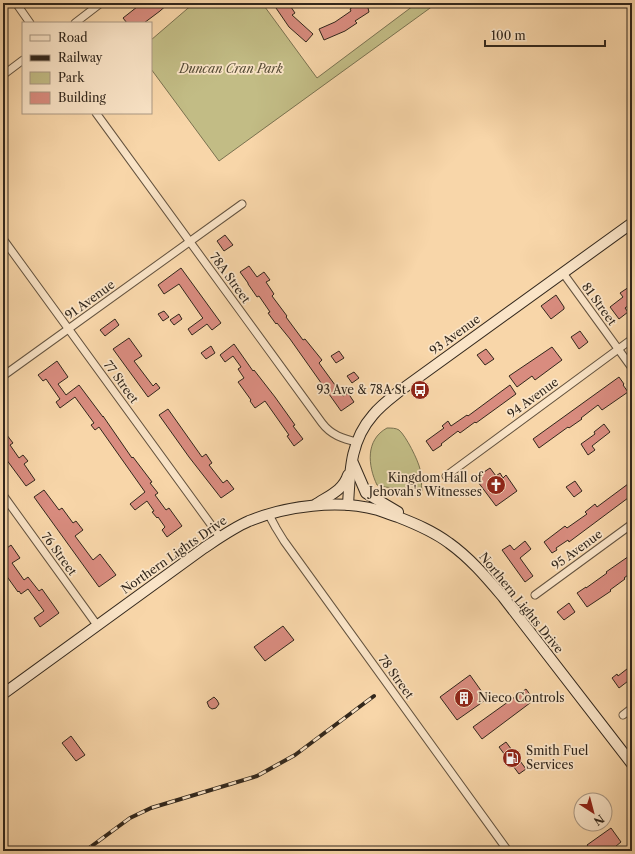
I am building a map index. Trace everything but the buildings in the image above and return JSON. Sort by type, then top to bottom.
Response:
[{"type":"main road","name":"93 Avenue","points":[[348,505],[353,453],[369,420],[384,404],[401,390],[632,223]]},
{"type":"main road","points":[[314,506],[343,486],[346,482],[352,461]]},
{"type":"main road","points":[[352,461],[366,493],[417,524]]},
{"type":"main road","name":"Northern Lights Drive","points":[[3,694],[220,537],[248,522],[300,507],[348,505],[377,510],[417,524],[449,543],[471,560],[486,576],[632,764]]},
{"type":"street","points":[[16,3],[29,22]]},
{"type":"street","points":[[75,22],[102,3]]},
{"type":"street","points":[[3,75],[22,61]]},
{"type":"street","name":"78A Street","points":[[97,114],[326,429],[332,434],[345,440],[357,442]]},
{"type":"street","name":"91 Avenue","points":[[3,376],[242,204]]},
{"type":"street","name":"77 Street","points":[[3,239],[220,537]]},
{"type":"street","name":"81 Street","points":[[563,273],[632,368]]},
{"type":"street","name":"94 Avenue","points":[[446,476],[632,339]]},
{"type":"street","name":"76 Street","points":[[3,495],[97,625]]},
{"type":"street","name":"78 Street","points":[[269,515],[284,542],[508,851]]},
{"type":"street","name":"95 Avenue","points":[[535,595],[632,524]]},
{"type":"street","points":[[623,715],[632,708]]},
{"type":"green space","name":"Duncan Cran Park","points":[[194,3],[262,3],[317,78],[417,3],[437,3],[219,161],[152,70],[152,39]]},
{"type":"green space","points":[[387,428],[395,428],[399,430],[408,443],[420,469],[422,491],[377,485],[370,462],[370,454],[375,439]]},
{"type":"railway","points":[[85,851],[130,818],[151,808],[257,776],[295,755],[374,696]]},
{"type":"place","name":"93 Ave & 78A St","points":[[420,390]]},
{"type":"place","name":"Kingdom Hall of Jehovah's Witnesses","points":[[496,485]]},
{"type":"place","name":"Nieco Controls","points":[[464,698]]},
{"type":"place","name":"Smith Fuel Services","points":[[512,758]]}]
